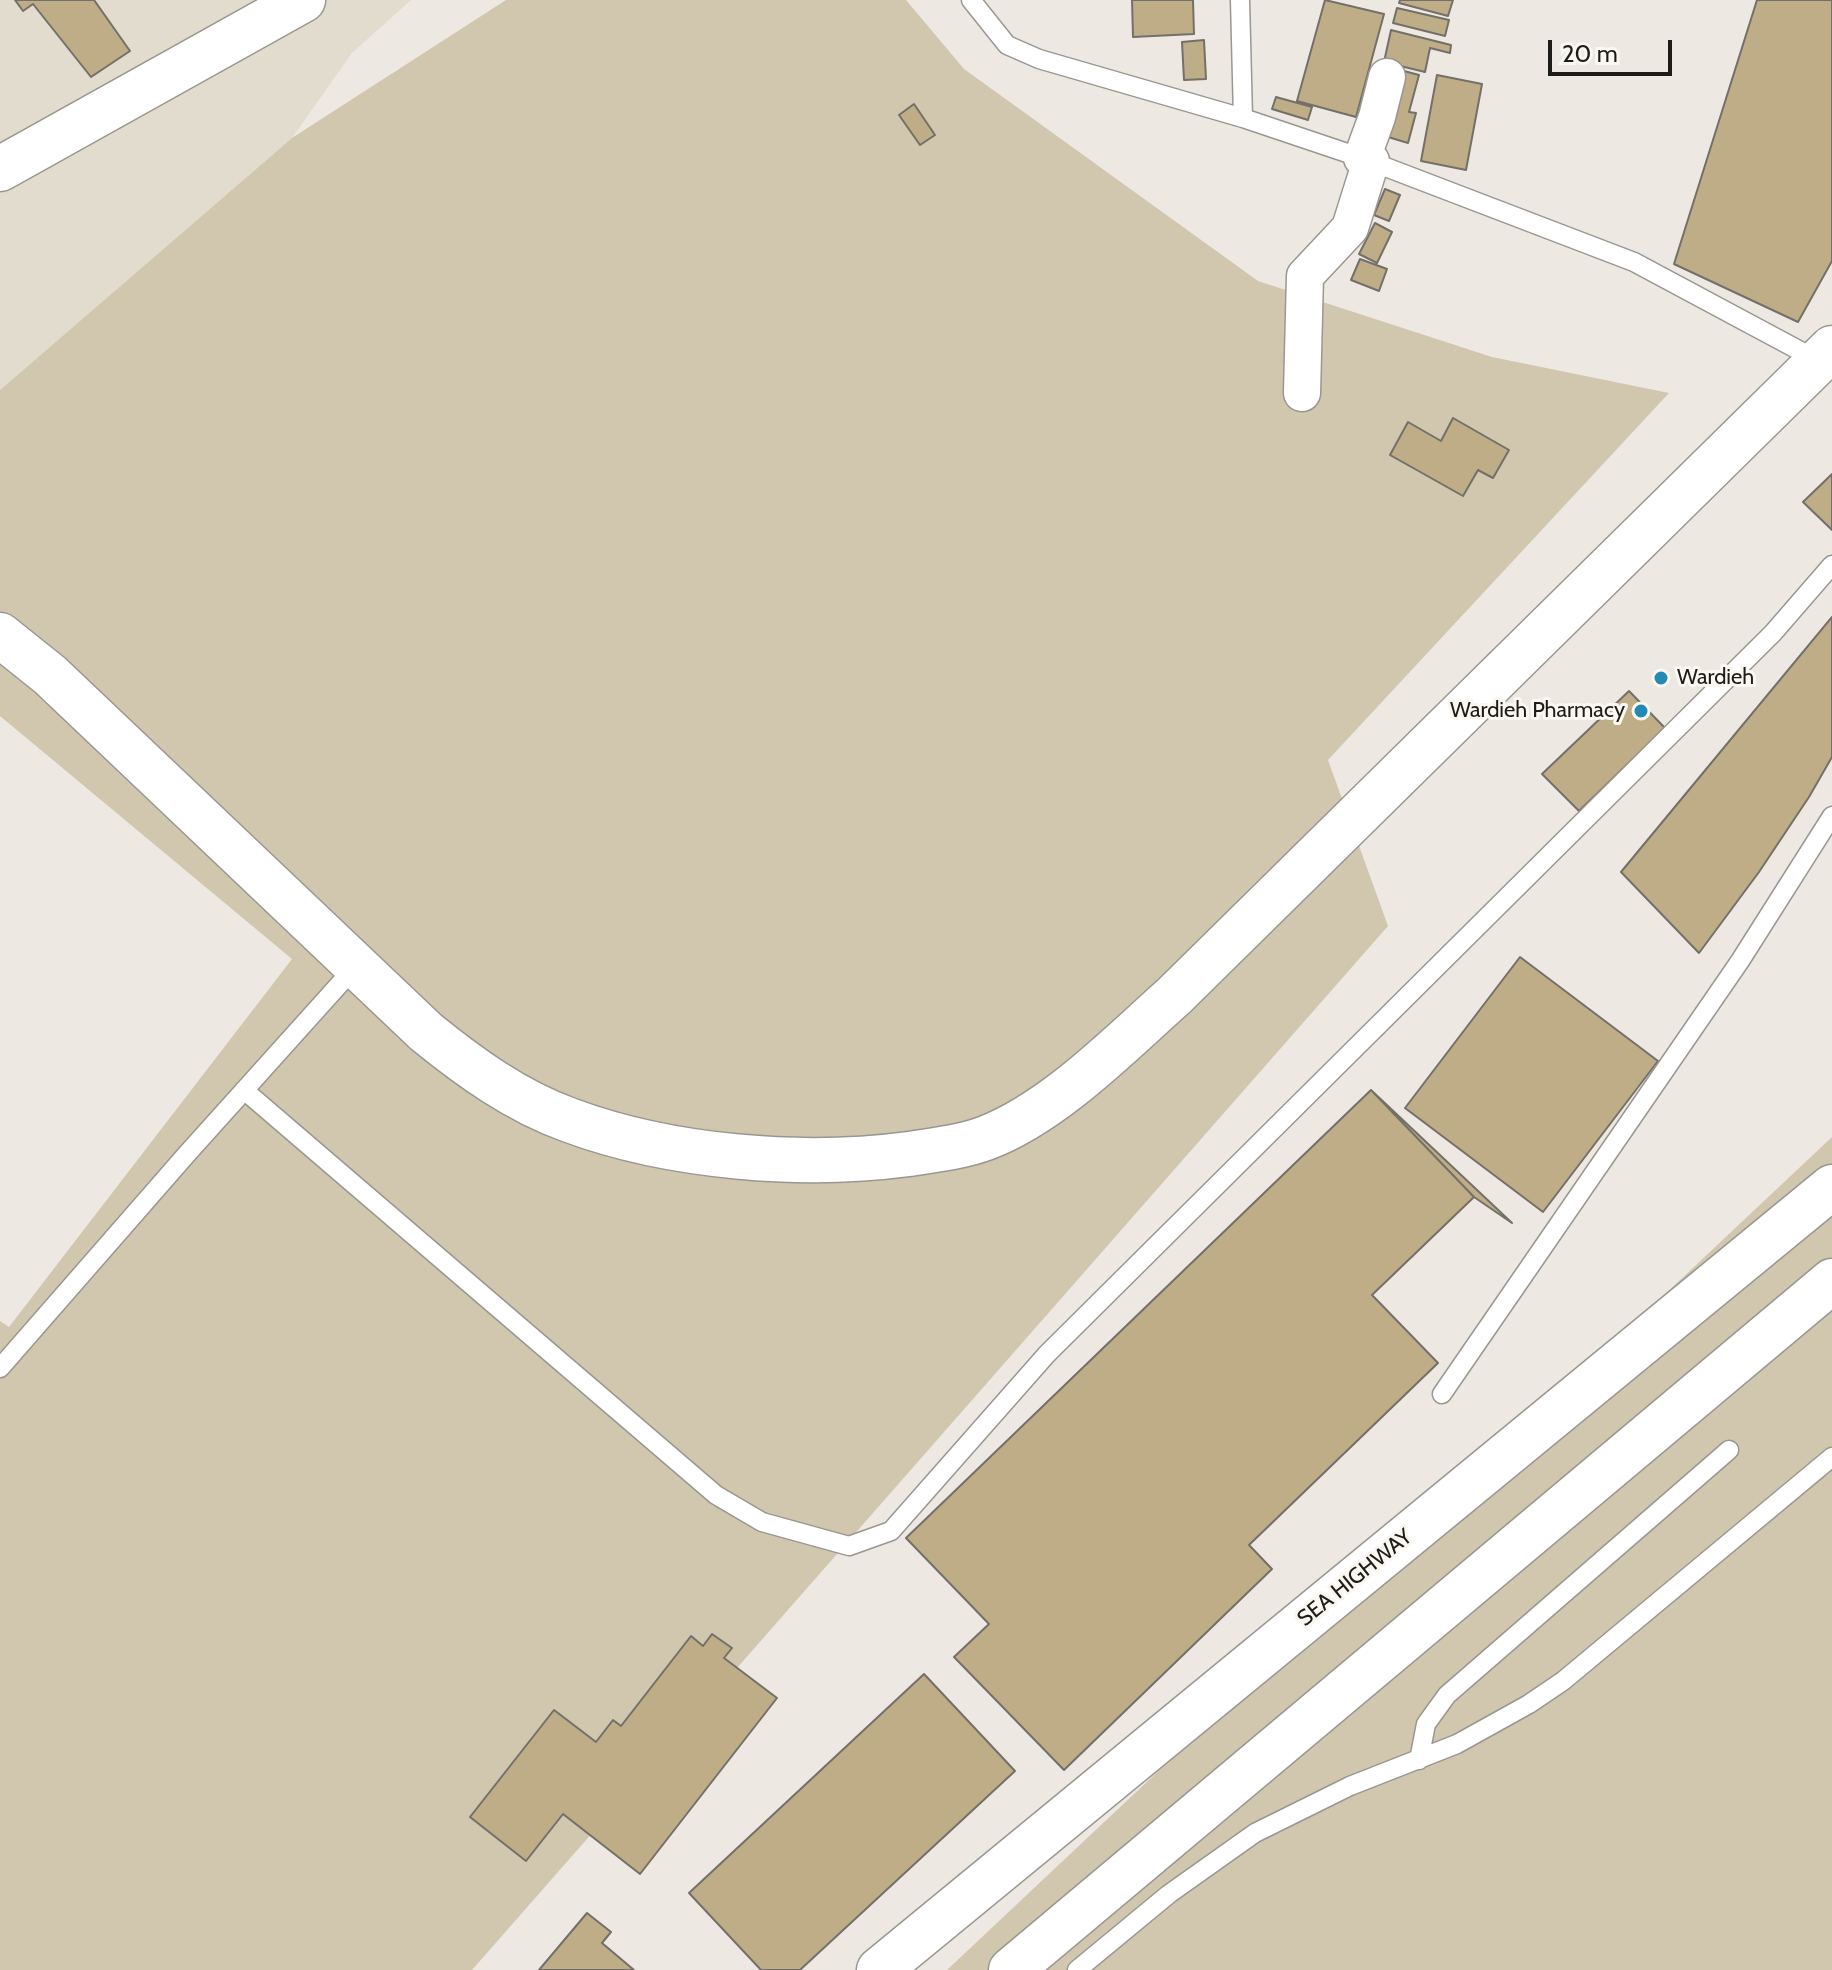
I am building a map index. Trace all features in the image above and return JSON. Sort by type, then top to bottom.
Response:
[{"type":"highway","points":[[0,169],[303,0]]},
{"type":"highway","points":[[0,196],[73,130]]},
{"type":"highway","points":[[0,635],[50,675],[426,1032],[469,1066],[517,1096],[568,1120],[663,1145],[808,1161],[852,1161],[945,1149],[988,1137],[1041,1108],[1087,1073],[1174,996],[1826,354]]},
{"type":"highway","points":[[0,607],[50,675]]},
{"type":"highway","name":"SEA HIGHWAY","points":[[879,1970],[1832,1187]]},
{"type":"highway","points":[[1011,1970],[1832,1281]]},
{"type":"street","points":[[1302,393],[1305,276],[1350,228],[1387,77]]},
{"type":"lane","points":[[971,0],[1007,45],[1039,59],[1243,118],[1366,160],[1634,262],[1826,354]]},
{"type":"lane","points":[[1240,0],[1243,118]]},
{"type":"lane","points":[[244,1090],[716,1495],[762,1522],[849,1546],[891,1531],[1047,1354],[1773,633],[1832,565]]},
{"type":"lane","points":[[1442,1394],[1740,961],[1832,816]]},
{"type":"lane","points":[[0,1368],[355,967]]},
{"type":"lane","points":[[1419,1760],[1426,1724],[1447,1695],[1729,1450]]},
{"type":"lane","points":[[1077,1970],[1179,1886],[1255,1833],[1338,1792],[1419,1760],[1494,1725],[1563,1681],[1832,1457]]},
{"type":"shaded area","points":[[0,0],[411,0],[352,53],[292,138],[0,390]]},
{"type":"shaded area","points":[[506,0],[906,0],[964,69],[1258,281],[1492,357],[1669,393],[1328,760],[1388,926],[472,1970],[0,1970],[0,1321],[9,1327],[292,959],[0,716],[0,390],[292,138]]},
{"type":"shaded area","points":[[1832,1137],[1832,1970],[947,1970]]},
{"type":"building","points":[[15,0],[94,0],[130,51],[91,77],[33,4],[23,11]]},
{"type":"building","points":[[1132,0],[1193,0],[1194,34],[1133,37]]},
{"type":"building","points":[[1325,0],[1384,14],[1356,117],[1297,101]]},
{"type":"building","points":[[1400,0],[1453,0],[1448,16],[1399,3]]},
{"type":"building","points":[[1757,0],[1832,0],[1832,261],[1798,322],[1674,264]]},
{"type":"building","points":[[1397,8],[1449,20],[1445,36],[1393,23]]},
{"type":"building","points":[[1391,30],[1451,45],[1450,53],[1430,48],[1425,72],[1384,62]]},
{"type":"building","points":[[1204,40],[1206,79],[1184,80],[1182,42]]},
{"type":"building","points":[[1404,71],[1419,75],[1409,112],[1416,113],[1408,143],[1388,137]]},
{"type":"building","points":[[1437,75],[1482,84],[1466,170],[1421,161]]},
{"type":"building","points":[[1276,97],[1312,107],[1308,120],[1272,109]]},
{"type":"building","points":[[914,104],[935,135],[920,145],[899,115]]},
{"type":"building","points":[[1385,189],[1400,195],[1389,221],[1374,215]]},
{"type":"building","points":[[1375,223],[1392,232],[1377,263],[1359,254]]},
{"type":"building","points":[[1360,259],[1387,269],[1379,291],[1351,280]]},
{"type":"building","points":[[1453,418],[1509,450],[1493,478],[1478,470],[1463,496],[1390,455],[1408,422],[1441,441]]},
{"type":"building","points":[[1832,474],[1832,530],[1803,502]]},
{"type":"building","points":[[1832,617],[1832,757],[1759,872],[1699,953],[1621,872]]},
{"type":"building","points":[[1629,691],[1665,728],[1579,811],[1542,774]]},
{"type":"building","points":[[1520,957],[1658,1061],[1543,1212],[1405,1108]]},
{"type":"building","points":[[1371,1090],[1512,1223],[1474,1197]]},
{"type":"building","points":[[1371,1090],[1474,1197],[1372,1295],[1438,1363],[1249,1545],[1272,1569],[1064,1770],[954,1657],[989,1624],[906,1538]]},
{"type":"building","points":[[712,1634],[732,1648],[724,1658],[777,1698],[640,1874],[563,1814],[526,1861],[470,1817],[554,1710],[596,1742],[613,1720],[621,1726],[691,1636],[703,1646]]},
{"type":"building","points":[[924,1674],[1015,1771],[800,1970],[761,1970],[689,1893]]},
{"type":"building","points":[[587,1913],[611,1932],[602,1943],[634,1970],[539,1970]]},
{"type":"place","name":"Wardieh","points":[[1661,678]]},
{"type":"place","name":"Wardieh Pharmacy","points":[[1641,711]]}]
